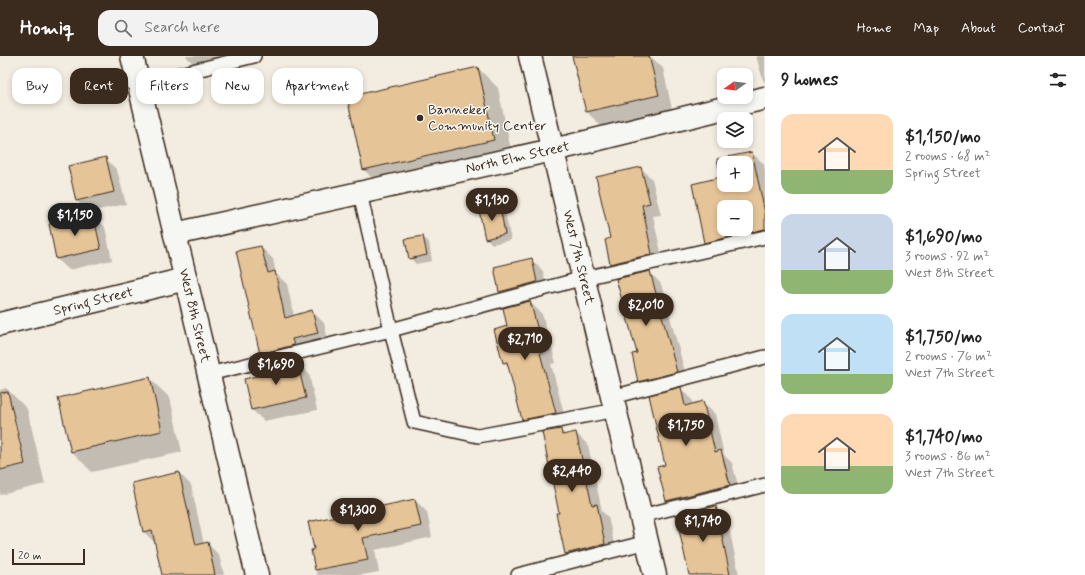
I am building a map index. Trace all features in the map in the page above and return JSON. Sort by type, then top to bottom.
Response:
[{"type":"street","name":"West 8th Street","points":[[132,56],[136,72]]},
{"type":"street","name":"West 7th Street","points":[[530,56],[655,575]]},
{"type":"street","name":"North Elm Street","points":[[175,234],[553,150],[765,98]]},
{"type":"street","name":"West 8th Street","points":[[144,104],[258,575]]},
{"type":"street","name":"Spring Street","points":[[0,324],[186,279]]},
{"type":"lane","points":[[203,68],[254,56]]},
{"type":"lane","points":[[360,193],[391,330],[414,422],[478,436],[614,404],[765,357]]},
{"type":"lane","points":[[209,374],[391,330],[584,278],[765,237]]},
{"type":"lane","points":[[641,516],[765,485]]},
{"type":"lane","points":[[518,575],[647,542]]},
{"type":"building","points":[[572,56],[649,56],[659,95],[586,112]]},
{"type":"building","name":"Banneker Community Center","points":[[478,67],[494,140],[363,170],[349,104],[363,104],[363,93]]},
{"type":"building","points":[[752,152],[753,156],[732,156]]},
{"type":"building","points":[[106,157],[114,192],[76,201],[68,166]]},
{"type":"building","points":[[753,157],[765,213],[765,229],[753,232],[753,200],[717,200],[717,236],[734,236],[704,243],[692,184],[717,178],[717,192],[753,192]]},
{"type":"building","points":[[641,167],[650,203],[642,205],[652,254],[610,264],[605,240],[610,238],[596,177]]},
{"type":"building","points":[[500,206],[505,234],[485,239],[479,210]]},
{"type":"building","points":[[93,214],[101,249],[56,259],[49,224]]},
{"type":"building","points":[[423,236],[427,255],[409,259],[405,239]]},
{"type":"building","points":[[261,246],[268,273],[275,271],[285,318],[312,310],[318,333],[292,339],[294,345],[260,354],[236,251]]},
{"type":"building","points":[[532,258],[537,282],[499,292],[494,267]]},
{"type":"building","points":[[650,271],[677,372],[638,382],[632,354],[637,353],[616,279]]},
{"type":"building","points":[[530,301],[544,352],[540,353],[556,413],[522,420],[507,362],[503,363],[494,330],[507,326],[503,308]]},
{"type":"building","points":[[297,361],[306,398],[251,410],[244,379],[265,374],[264,369]]},
{"type":"building","points":[[150,377],[162,431],[71,452],[58,398]]},
{"type":"building","points":[[681,387],[685,406],[703,401],[715,452],[721,450],[730,485],[666,501],[657,467],[665,465],[649,395]]},
{"type":"building","points":[[8,392],[25,464],[0,470],[0,393]]},
{"type":"building","points":[[561,429],[562,435],[576,432],[592,505],[597,504],[605,544],[565,554],[556,513],[559,513],[542,432]]},
{"type":"building","points":[[179,472],[196,545],[208,542],[215,575],[162,575],[152,530],[143,532],[132,483]]},
{"type":"building","points":[[415,499],[421,526],[363,538],[368,560],[315,570],[311,550],[314,549],[308,522]]},
{"type":"building","points":[[716,506],[730,575],[689,575],[676,516]]},
{"type":"place","name":"Banneker Community Center","points":[[420,118]]}]
